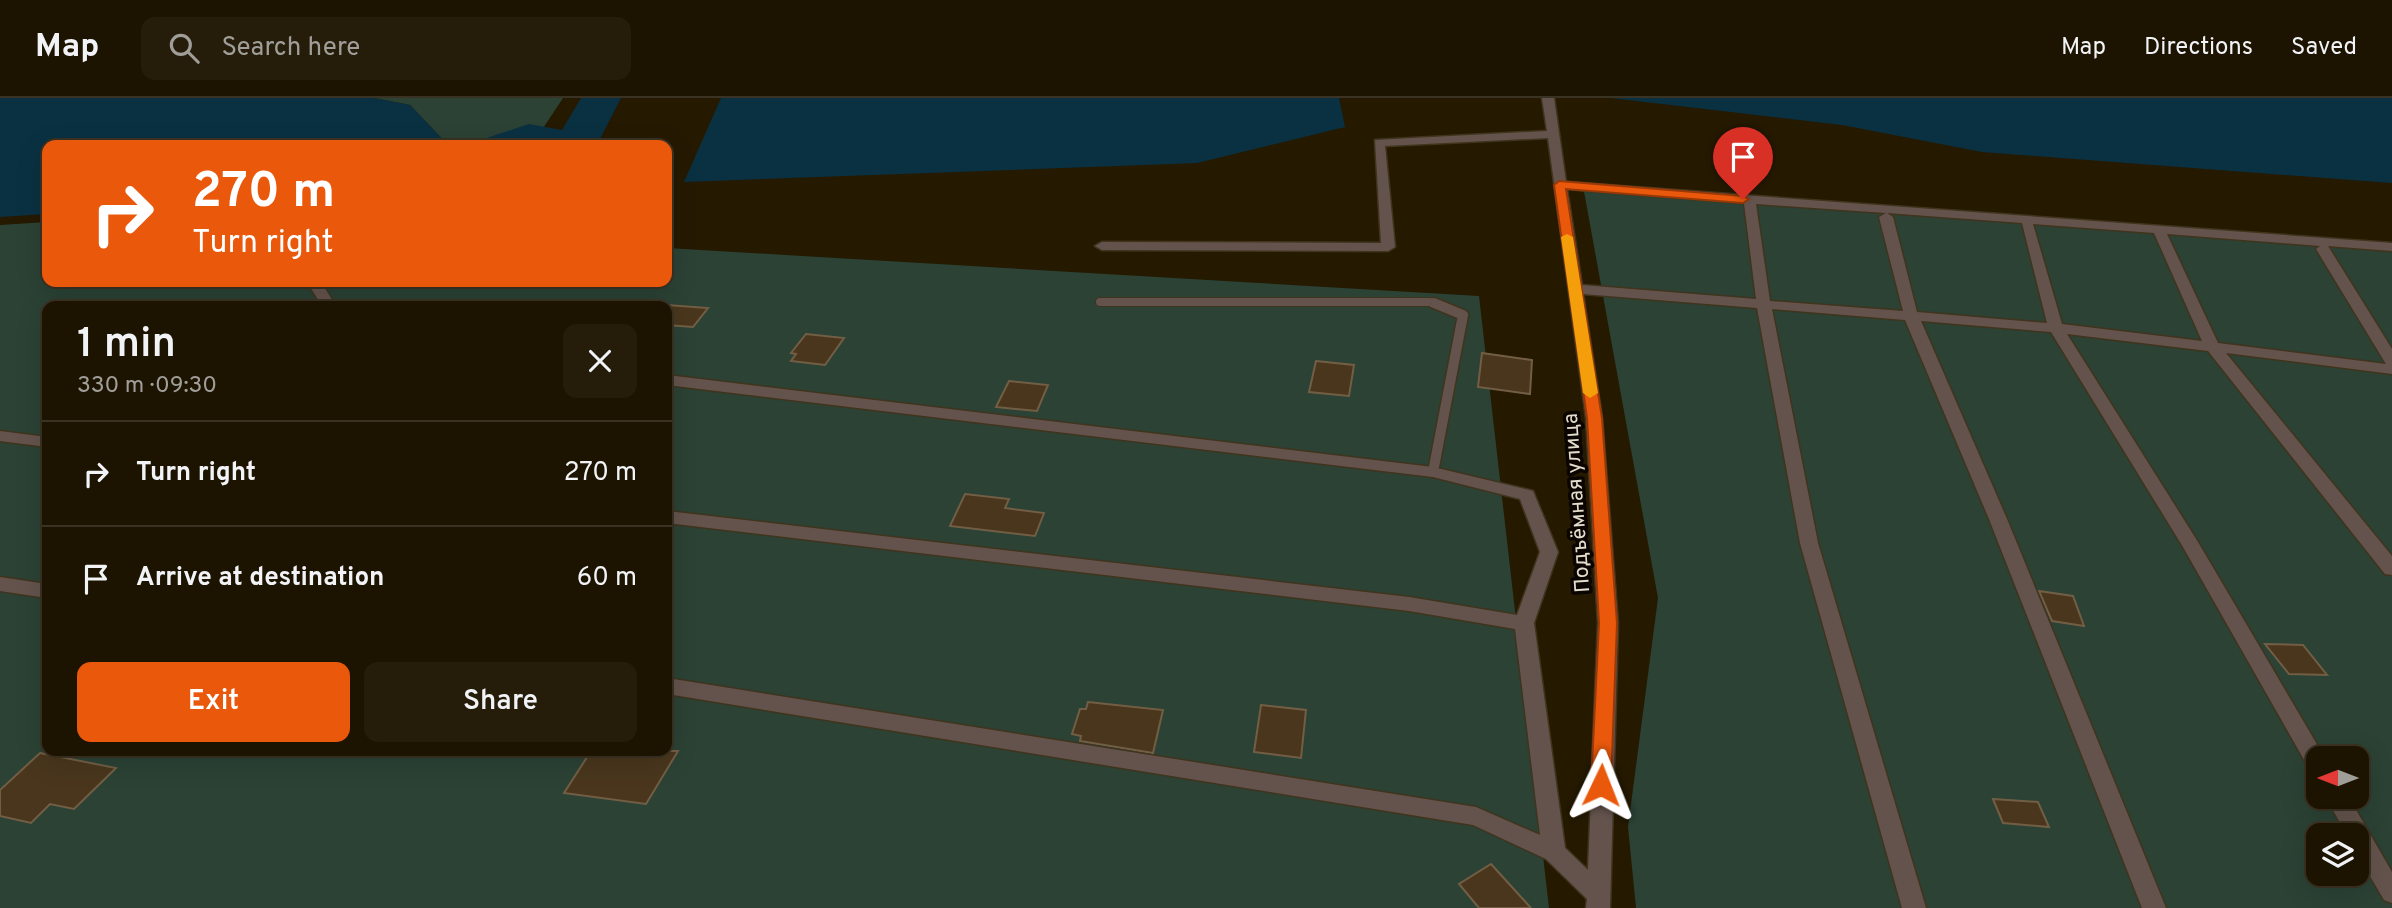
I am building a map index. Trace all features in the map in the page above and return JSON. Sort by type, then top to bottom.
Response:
[{"type":"street","name":"Подъёмная улица","points":[[1548,98],[1594,418],[1608,623],[1597,901]]},
{"type":"street","points":[[1102,246],[1388,247],[1379,143],[1553,134]]},
{"type":"street","points":[[1559,185],[2392,247]]},
{"type":"street","points":[[1750,204],[1764,306],[1809,543],[1914,908]]},
{"type":"street","points":[[1886,217],[1911,316],[1998,519],[2154,908]]},
{"type":"street","points":[[2027,225],[2056,328],[2192,546],[2307,746]]},
{"type":"street","points":[[2160,234],[2211,345],[2392,569]]},
{"type":"street","points":[[2323,248],[2392,361]]},
{"type":"street","points":[[1574,289],[2056,328],[2392,369]]},
{"type":"street","points":[[672,381],[1433,472],[1527,495],[1549,552],[1524,623],[1555,852]]},
{"type":"street","points":[[0,436],[42,441]]},
{"type":"street","points":[[672,518],[1409,604],[1524,623]]},
{"type":"street","points":[[0,584],[42,591]]},
{"type":"street","points":[[672,687],[1476,816],[1555,852],[1597,901]]},
{"type":"street","points":[[2344,809],[2392,893]]},
{"type":"lane","points":[[1100,302],[1430,302],[1463,315],[1433,472]]},
{"type":"green space","points":[[374,98],[563,98],[535,140],[443,140],[410,105]]},
{"type":"green space","points":[[1583,186],[2392,247],[2392,908],[1636,908],[1628,827],[1658,598]]},
{"type":"green space","points":[[42,222],[42,287],[672,287],[672,248],[1479,296],[1549,908],[0,908],[0,225]]},
{"type":"water","points":[[0,98],[374,98],[410,105],[443,140],[42,140],[42,214],[0,217]]},
{"type":"water","points":[[581,98],[621,98],[600,140],[480,140],[529,124],[562,130]]},
{"type":"water","points":[[721,98],[1339,98],[1345,127],[1197,163],[684,182]]},
{"type":"water","points":[[1611,98],[2392,98],[2392,183],[1982,152],[1842,125]]},
{"type":"building","points":[[672,305],[708,308],[693,327],[672,325]]},
{"type":"building","points":[[806,334],[844,338],[825,365],[791,361],[796,354],[791,353]]},
{"type":"building","points":[[1482,353],[1532,360],[1530,394],[1478,387]]},
{"type":"building","points":[[1316,361],[1354,365],[1349,396],[1309,392]]},
{"type":"building","points":[[1009,381],[1048,385],[1037,411],[996,407]]},
{"type":"building","points":[[965,494],[1009,499],[1005,508],[1044,513],[1035,536],[950,526]]},
{"type":"building","points":[[2039,591],[2073,596],[2084,626],[2052,621]]},
{"type":"building","points":[[2265,644],[2303,645],[2327,675],[2289,674]]},
{"type":"building","points":[[1088,702],[1163,710],[1153,753],[1080,741],[1081,736],[1072,734],[1080,709],[1086,709]]},
{"type":"building","points":[[1261,705],[1306,710],[1301,758],[1254,752]]},
{"type":"building","points":[[672,751],[678,751],[646,804],[564,793],[588,756],[672,756]]},
{"type":"building","points":[[40,753],[42,756],[55,756],[116,768],[74,809],[50,804],[31,823],[0,816],[0,790]]},
{"type":"building","points":[[1993,799],[2038,802],[2049,827],[2003,823]]},
{"type":"building","points":[[1491,864],[1531,908],[1479,908],[1459,884]]},
{"type":"slow traffic","points":[[1567,237],[1590,393]]},
{"type":"route","points":[[1601,785],[1608,623],[1594,418],[1559,185],[1743,199]]}]
